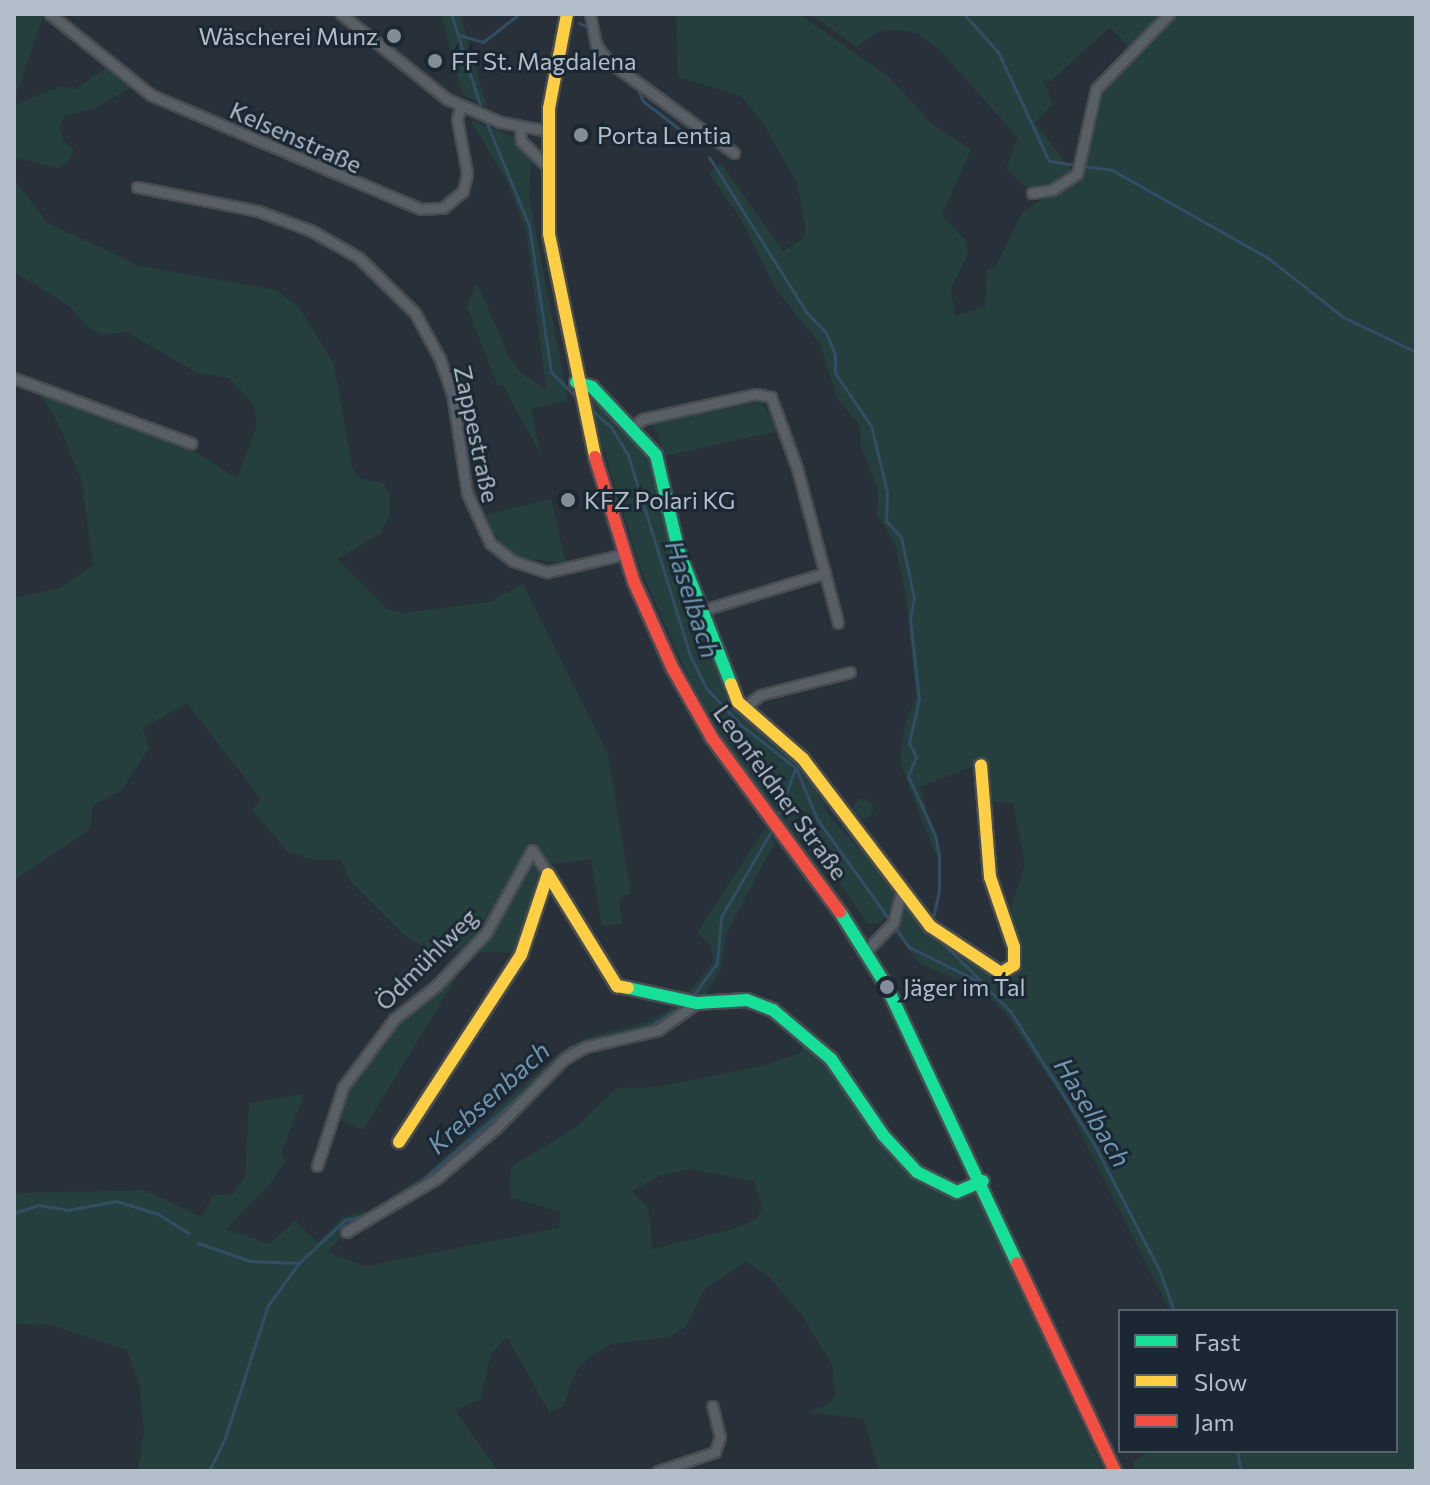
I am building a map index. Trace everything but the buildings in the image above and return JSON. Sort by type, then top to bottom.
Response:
[{"type":"street","name":"Kelsenstraße","points":[[50,14],[151,95],[421,209],[443,208],[463,191],[467,173],[457,119],[466,109]]},
{"type":"street","points":[[341,14],[466,109],[500,122],[548,131]]},
{"type":"street","name":"Leonfeldner Straße","points":[[567,14],[548,131],[546,165],[552,254],[584,416],[625,554],[682,687],[769,817],[866,951],[983,1181],[1115,1471]]},
{"type":"street","points":[[1032,193],[1061,186],[1080,165],[1087,114],[1096,89],[1169,14]]},
{"type":"street","points":[[591,23],[600,52],[662,104],[712,133],[734,153]]},
{"type":"street","points":[[520,127],[521,141],[546,165]]},
{"type":"street","name":"Zappestraße","points":[[137,187],[287,221],[336,243],[373,268],[415,313],[440,359],[452,393],[467,493],[490,543],[513,561],[547,572],[572,570],[625,554]]},
{"type":"street","points":[[14,378],[191,443]]},
{"type":"street","name":"Leonfeldner Straße","points":[[578,388],[592,387],[632,427],[659,462],[679,552],[728,687],[743,708],[803,759],[934,929],[998,972],[1014,965],[1012,935],[990,877],[981,765]]},
{"type":"street","points":[[632,427],[643,419],[756,394],[769,395],[797,468],[838,623]]},
{"type":"street","points":[[700,611],[825,573]]},
{"type":"street","points":[[743,708],[760,695],[850,672]]},
{"type":"street","name":"Ödmühlweg","points":[[317,1166],[343,1087],[394,1019],[437,985],[486,933],[532,850],[617,986],[690,1001],[747,1000],[790,1020],[831,1059],[883,1135],[917,1172],[957,1192],[983,1181]]},
{"type":"street","points":[[399,1142],[521,955],[548,874]]},
{"type":"street","points":[[866,951],[888,931],[899,910],[902,887]]},
{"type":"street","points":[[346,1232],[436,1179],[518,1108],[564,1059],[585,1047],[658,1030],[690,1001]]},
{"type":"street","points":[[658,1471],[715,1452],[720,1437],[712,1406]]},
{"type":"green space","points":[[14,14],[44,14],[14,102]]},
{"type":"green space","points":[[441,14],[460,14],[487,107],[462,94]]},
{"type":"green space","points":[[676,14],[799,14],[889,77],[933,125],[971,149],[942,215],[966,241],[968,255],[951,289],[955,316],[985,306],[987,269],[994,269],[1022,212],[1079,176],[1096,96],[1173,14],[1416,14],[1416,1471],[1135,1471],[1133,1462],[1147,1453],[1398,1453],[1398,1309],[1169,1309],[1067,1105],[1007,1015],[982,990],[920,964],[893,930],[906,902],[963,954],[1003,977],[1017,947],[1011,909],[1025,865],[1013,803],[990,802],[984,762],[920,787],[941,858],[935,853],[900,763],[905,725],[916,697],[906,598],[895,543],[877,515],[878,489],[861,447],[860,426],[837,398],[820,344],[777,291],[741,219],[709,173],[721,163],[783,251],[803,239],[806,229],[797,184],[765,126],[741,96],[678,77]]},
{"type":"green space","points":[[810,14],[1167,14],[1131,49],[1110,27],[1051,81],[1043,81],[1053,104],[1035,123],[1074,173],[1041,189],[1023,185],[1006,168],[1018,138],[939,49],[917,33],[898,30],[879,31],[857,47]]},
{"type":"green space","points":[[109,66],[132,87],[95,108],[65,116],[60,126],[63,140],[74,150],[69,161],[58,168],[14,157],[14,105],[62,86],[75,89]]},
{"type":"green space","points":[[470,120],[515,137],[531,159],[529,197],[568,400],[531,409],[541,456],[503,385],[498,386],[467,307],[477,283],[509,357],[522,374],[546,389],[526,230],[506,179]]},
{"type":"green space","points":[[14,180],[48,223],[140,266],[276,290],[299,307],[334,364],[352,468],[361,479],[383,483],[389,493],[389,517],[381,533],[337,559],[387,609],[402,613],[489,602],[523,584],[608,754],[631,893],[619,899],[622,924],[602,926],[591,859],[553,864],[538,874],[517,953],[472,952],[363,1130],[336,1117],[347,1089],[387,1031],[471,953],[429,949],[405,936],[350,881],[341,860],[314,860],[287,851],[252,810],[261,799],[187,703],[143,728],[149,748],[121,791],[93,805],[90,829],[14,880],[14,598],[60,588],[93,566],[82,482],[59,425],[39,392],[190,449],[237,478],[257,425],[254,405],[229,378],[195,372],[127,332],[103,335],[90,329],[68,305],[14,272]]},
{"type":"green space","points":[[587,395],[629,431],[652,462],[671,544],[726,697],[735,711],[802,764],[832,820],[894,884],[895,903],[881,923],[868,924],[838,880],[822,869],[731,750],[694,689],[641,570]]},
{"type":"green space","points":[[762,402],[778,431],[665,456],[653,422]]},
{"type":"green space","points":[[551,499],[566,563],[521,558],[503,546],[482,516]]},
{"type":"green space","points":[[863,799],[870,802],[873,809],[870,816],[863,819],[856,816],[853,809],[856,802]]},
{"type":"green space","points":[[765,828],[775,842],[726,934],[721,969],[704,997],[685,997],[713,962],[711,946],[697,933]]},
{"type":"green space","points":[[679,1003],[688,1004],[658,1026],[583,1044],[434,1176],[344,1235],[327,1252],[366,1266],[559,1228],[560,1212],[510,1197],[511,1167],[575,1128],[617,1088],[657,1087],[766,1065],[800,1053],[807,1038],[900,1162],[942,1193],[976,1193],[1104,1471],[879,1471],[864,1419],[808,1412],[829,1404],[835,1395],[832,1365],[802,1315],[768,1276],[746,1261],[704,1290],[686,1327],[669,1337],[612,1344],[590,1356],[576,1371],[563,1406],[549,1412],[507,1337],[491,1354],[480,1400],[455,1410],[498,1471],[138,1471],[144,1431],[139,1382],[127,1350],[51,1325],[14,1324],[14,1193],[144,1190],[202,1217],[213,1195],[233,1194],[245,1176],[249,1103],[304,1094],[281,1154],[285,1161],[271,1183],[226,1229],[269,1244],[295,1221],[318,1243],[343,1217],[369,1211],[428,1173],[560,1052],[586,1038],[650,1021]],"holes":[[[689,1169],[754,1181],[762,1209],[756,1219],[737,1228],[653,1249],[648,1207],[632,1191],[660,1176]]]},
{"type":"waterway","name":"Haselbach","points":[[451,14],[482,111]]},
{"type":"waterway","points":[[459,35],[483,42],[519,14]]},
{"type":"waterway","points":[[964,14],[998,52],[1049,161],[1112,170],[1268,258],[1343,317],[1416,352]]},
{"type":"waterway","points":[[579,23],[591,28]]},
{"type":"waterway","points":[[597,32],[606,51],[631,74]]},
{"type":"waterway","points":[[636,85],[643,101],[692,139]]},
{"type":"waterway","name":"Haselbach","points":[[485,119],[529,225],[551,372],[576,397]]},
{"type":"waterway","points":[[709,157],[807,313],[826,333],[835,354],[835,373],[871,426],[887,492],[886,521],[901,537],[914,598],[910,618],[919,699],[909,743],[916,757],[908,776],[935,835],[939,856],[939,891],[932,921]]},
{"type":"waterway","name":"Haselbach","points":[[588,407],[611,427],[628,455],[690,655],[706,688],[741,725],[796,768],[817,819],[909,947],[982,983],[1011,1012],[1093,1142],[1160,1272],[1173,1309]]},
{"type":"waterway","name":"Krebsenbach","points":[[777,818],[795,769]]},
{"type":"waterway","name":"Krebsenbach","points":[[692,997],[717,963],[721,917],[773,828]]},
{"type":"waterway","points":[[936,936],[980,980]]},
{"type":"waterway","name":"Krebsenbach","points":[[549,1068],[570,1047],[650,1026],[683,1005]]},
{"type":"waterway","name":"Krebsenbach","points":[[415,1186],[535,1082]]},
{"type":"waterway","points":[[14,1213],[38,1205],[68,1210],[116,1201],[158,1214],[188,1233]]},
{"type":"waterway","name":"Krebsenbach","points":[[209,1471],[225,1438],[268,1305],[299,1263],[345,1220],[364,1216]]},
{"type":"waterway","points":[[198,1243],[250,1261],[299,1263]]},
{"type":"waterway","name":"Haselbach","points":[[1237,1453],[1241,1471]]},
{"type":"traffic: fast","points":[[576,382],[592,387],[656,455],[679,552],[731,684]]},
{"type":"traffic: fast","points":[[840,912],[887,987],[1017,1263]]},
{"type":"traffic: fast","points":[[628,988],[697,1003],[747,1000],[773,1010],[831,1059],[883,1135],[917,1172],[957,1192],[983,1181]]},
{"type":"traffic: slow","points":[[567,14],[549,108],[549,234],[595,457]]},
{"type":"traffic: slow","points":[[731,684],[738,702],[803,759],[930,926],[1001,973],[1014,965],[1014,947],[990,877],[981,765]]},
{"type":"traffic: slow","points":[[399,1142],[521,955],[548,874],[617,986],[628,988]]},
{"type":"traffic: jam","points":[[595,457],[634,582],[673,669],[712,738],[840,912]]},
{"type":"traffic: jam","points":[[1017,1263],[1115,1471]]},
{"type":"place","name":"Wäscherei Munz","points":[[394,36]]},
{"type":"place","name":"FF St. Magdalena","points":[[435,61]]},
{"type":"place","name":"Porta Lentia","points":[[581,135]]},
{"type":"place","name":"KFZ Polari KG","points":[[568,500]]},
{"type":"place","name":"Jäger im Tal","points":[[887,987]]}]
